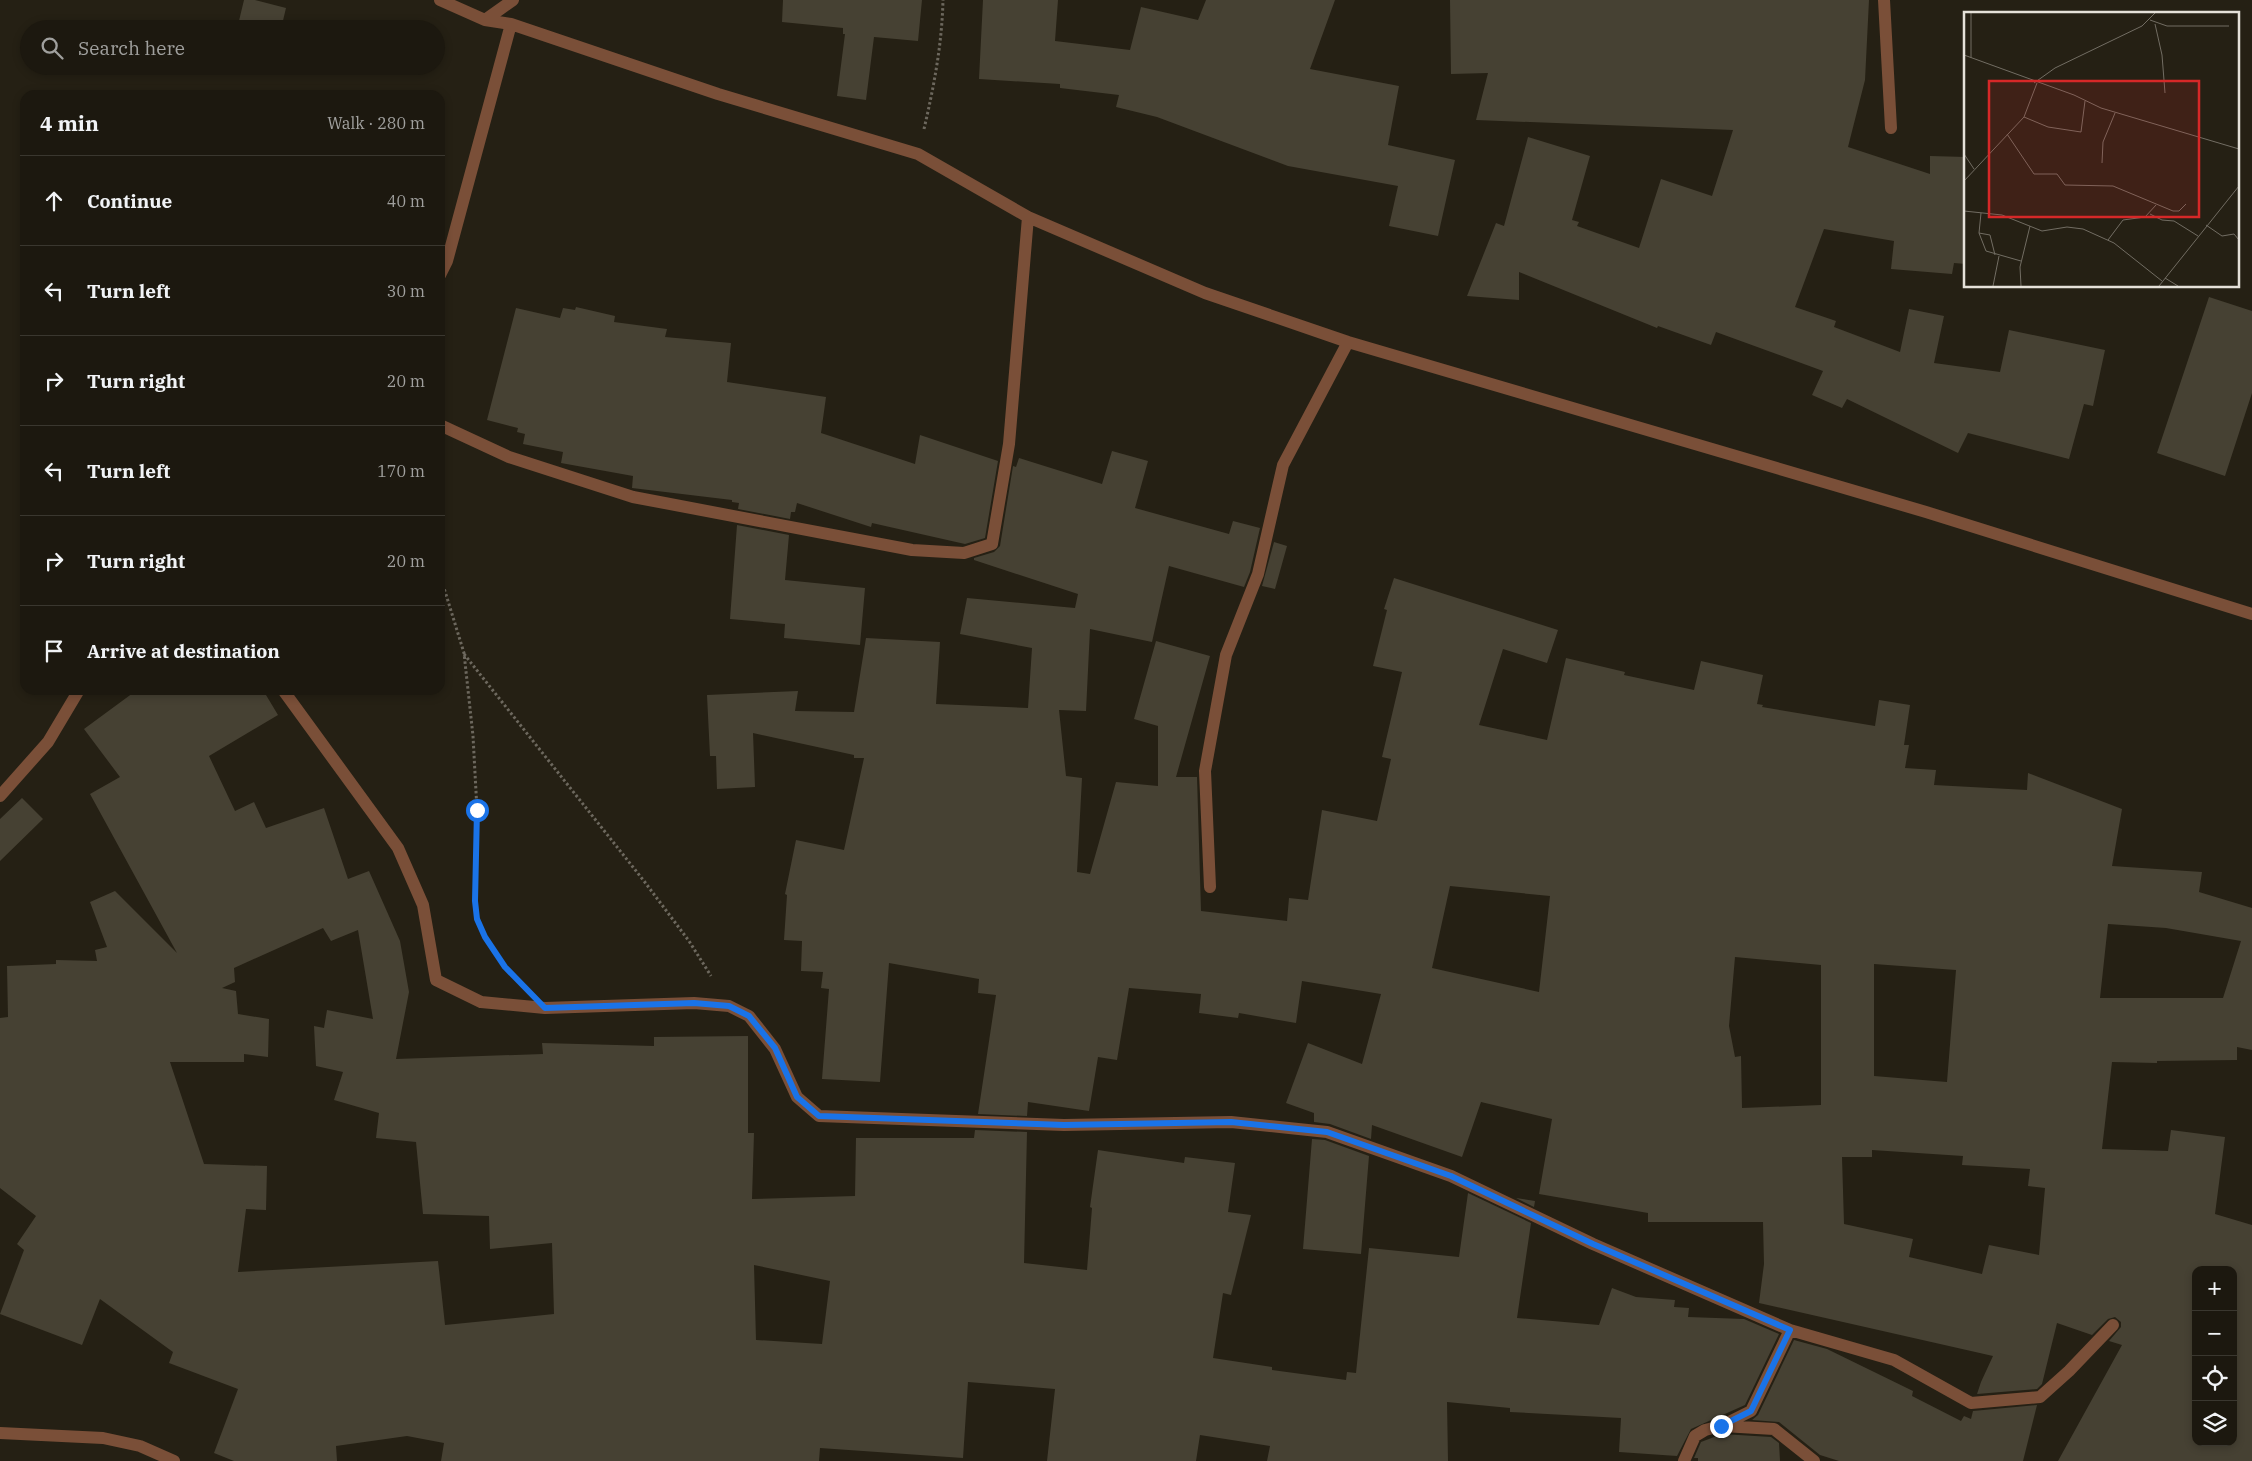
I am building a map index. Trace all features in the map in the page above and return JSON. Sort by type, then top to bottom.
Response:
[{"type":"street","points":[[440,0],[485,20],[511,24],[718,94],[918,154],[1028,217],[1205,294],[1348,342],[1926,512],[2252,614]]},
{"type":"street","points":[[485,20],[513,0]]},
{"type":"street","points":[[1884,0],[1890,128]]},
{"type":"street","points":[[445,265],[476,159],[511,24]]},
{"type":"street","points":[[445,427],[509,457],[633,497],[912,550],[964,553],[984,548],[992,544],[994,536],[1009,444],[1028,217]]},
{"type":"street","points":[[1210,887],[1205,771],[1226,655],[1258,574],[1283,465],[1348,342]]},
{"type":"street","points":[[0,796],[48,742],[76,695]]},
{"type":"street","points":[[287,695],[398,848],[423,905],[436,980],[481,1002],[545,1008],[694,1003],[729,1006],[749,1016],[775,1048],[797,1097],[819,1116],[1064,1125],[1231,1122],[1327,1132],[1451,1176],[1593,1244],[1790,1330],[1894,1360],[1972,1403],[2040,1397],[2069,1371],[2113,1325]]},
{"type":"street","points":[[1684,1461],[1695,1436],[1704,1430],[1721,1426],[1751,1411],[1790,1330]]},
{"type":"street","points":[[1721,1426],[1774,1429],[1814,1461]]},
{"type":"street","points":[[0,1433],[103,1438],[140,1446],[174,1461]]},
{"type":"path","points":[[918,154],[934,86],[942,32],[943,0]]},
{"type":"path","points":[[445,591],[464,653],[474,736],[477,810],[475,901],[477,919],[485,937],[505,967],[545,1008]]},
{"type":"path","points":[[464,653],[644,881],[689,941],[729,1006]]},
{"type":"building","points":[[244,0],[255,0],[286,8],[283,20],[239,20]]},
{"type":"building","points":[[783,0],[922,0],[918,41],[874,37],[866,100],[837,96],[845,34],[843,34],[843,28],[782,22]]},
{"type":"building","points":[[983,0],[1058,0],[1055,41],[1130,50],[1141,7],[1198,20],[1206,0],[1335,0],[1310,69],[1399,86],[1388,145],[1455,160],[1438,236],[1389,226],[1398,186],[1288,166],[1157,117],[1116,107],[1119,95],[1060,88],[1060,84],[979,79]]},
{"type":"building","points":[[1450,0],[1869,0],[1865,80],[1848,147],[1930,174],[1930,156],[1964,157],[1964,264],[1954,263],[1952,274],[1891,269],[1894,241],[1824,229],[1795,307],[1836,321],[1834,327],[1900,352],[1909,309],[1944,316],[1934,363],[2000,372],[2009,330],[2105,350],[2093,406],[2084,404],[2069,459],[1968,433],[1958,453],[1847,399],[1842,408],[1812,395],[1823,371],[1716,332],[1711,345],[1658,326],[1657,328],[1519,272],[1519,300],[1467,296],[1496,223],[1504,226],[1528,137],[1590,156],[1572,220],[1579,222],[1577,226],[1639,248],[1661,179],[1712,196],[1733,130],[1476,120],[1488,73],[1451,74]]},
{"type":"building","points":[[2209,297],[2252,311],[2252,393],[2225,476],[2157,453]]},
{"type":"building","points":[[576,307],[615,316],[614,322],[667,329],[665,337],[731,343],[727,382],[826,397],[821,433],[915,464],[920,435],[998,461],[985,538],[965,544],[872,523],[871,527],[797,503],[795,512],[791,512],[790,519],[738,509],[739,503],[732,502],[732,500],[632,488],[633,476],[561,463],[563,452],[523,444],[525,434],[517,432],[518,428],[487,420],[516,308],[560,318],[563,308],[575,310]]},
{"type":"building","points":[[1112,451],[1148,461],[1135,508],[1229,534],[1233,521],[1260,528],[1250,572],[1244,587],[1169,566],[1152,642],[1090,629],[1086,711],[1059,710],[1066,776],[1082,778],[1077,872],[1090,874],[1116,782],[1158,786],[1158,726],[1134,719],[1156,641],[1210,656],[1176,777],[1197,777],[1201,911],[1287,921],[1289,898],[1308,900],[1322,810],[1377,821],[1391,759],[1382,757],[1402,672],[1373,666],[1387,610],[1384,609],[1394,578],[1558,630],[1547,663],[1503,649],[1479,725],[1547,740],[1566,658],[1625,672],[1624,675],[1694,690],[1701,661],[1763,675],[1757,704],[1763,705],[1762,707],[1875,726],[1879,700],[1910,705],[1904,745],[1909,745],[1905,768],[1936,770],[1934,785],[2027,790],[2028,773],[2122,809],[2112,866],[2202,872],[2199,892],[2252,908],[2252,1050],[2237,1047],[2237,1060],[2157,1061],[2157,1063],[2112,1062],[2102,1149],[2168,1151],[2171,1130],[2225,1137],[2215,1214],[2252,1225],[2252,1461],[2058,1461],[2122,1345],[2109,1341],[2121,1327],[2121,1322],[2115,1317],[2108,1319],[2092,1335],[2057,1323],[2042,1384],[2037,1389],[1977,1394],[1993,1356],[1759,1303],[1764,1264],[1763,1222],[1648,1222],[1648,1213],[1539,1194],[1552,1119],[1481,1102],[1462,1157],[1372,1125],[1371,1139],[1330,1124],[1314,1122],[1314,1113],[1286,1103],[1308,1043],[1362,1064],[1381,994],[1302,981],[1296,1023],[1239,1013],[1238,1018],[1199,1013],[1201,994],[1129,988],[1117,1060],[1098,1057],[1089,1111],[1028,1102],[1027,1116],[978,1114],[996,995],[978,993],[979,979],[889,963],[880,1082],[822,1079],[829,989],[821,988],[823,972],[801,971],[802,941],[784,940],[787,895],[785,894],[796,840],[844,850],[864,758],[854,758],[854,755],[753,733],[755,787],[717,789],[716,756],[710,756],[707,695],[798,691],[795,711],[854,712],[866,638],[940,642],[936,704],[1028,708],[1032,648],[960,634],[967,598],[1075,608],[1078,594],[974,560],[974,558],[994,552],[1000,546],[1013,466],[1016,467],[1019,458],[1102,484]],"holes":[[[1450,886],[1550,896],[1539,992],[1432,968]],[[2108,924],[2166,928],[2241,941],[2223,998],[2100,998]],[[1735,957],[1821,965],[1821,1105],[1742,1108],[1741,1056],[1735,1057],[1729,1026]],[[1874,964],[1956,970],[1947,1082],[1874,1076]],[[1872,1150],[1963,1156],[1962,1165],[2030,1169],[2028,1186],[2045,1188],[2039,1255],[1989,1245],[1982,1274],[1909,1257],[1913,1239],[1844,1224],[1842,1157],[1872,1157]]]},
{"type":"building","points":[[737,525],[789,535],[785,580],[865,588],[860,645],[784,638],[785,624],[730,619]]},
{"type":"building","points":[[1274,542],[1287,546],[1275,589],[1262,586]]},
{"type":"building","points":[[130,695],[266,695],[278,715],[209,756],[235,811],[254,802],[266,828],[324,808],[348,879],[369,871],[400,941],[409,992],[396,1059],[543,1054],[542,1043],[654,1046],[654,1037],[748,1036],[748,1133],[754,1133],[752,1199],[855,1196],[856,1138],[974,1138],[975,1130],[1027,1132],[1024,1263],[1087,1270],[1092,1208],[1090,1207],[1098,1150],[1184,1163],[1185,1157],[1235,1163],[1228,1212],[1251,1215],[1231,1295],[1223,1293],[1213,1358],[1272,1367],[1272,1370],[1346,1380],[1347,1372],[1356,1373],[1369,1248],[1459,1257],[1468,1193],[1531,1223],[1517,1318],[1599,1325],[1612,1288],[1636,1297],[1675,1300],[1674,1307],[1689,1308],[1688,1317],[1744,1319],[1779,1334],[1745,1405],[1691,1429],[1677,1456],[1619,1452],[1621,1418],[1510,1412],[1510,1408],[1447,1402],[1448,1461],[1267,1461],[1270,1446],[1200,1435],[1196,1461],[1047,1461],[1055,1389],[968,1382],[963,1458],[820,1448],[819,1461],[441,1461],[444,1443],[407,1436],[336,1446],[337,1461],[234,1461],[214,1453],[238,1389],[169,1363],[173,1352],[100,1299],[82,1345],[0,1314],[24,1250],[17,1244],[36,1216],[0,1188],[0,1018],[8,1017],[7,966],[56,964],[56,960],[97,961],[95,950],[107,947],[90,902],[115,891],[177,953],[90,794],[120,777],[84,729]],"holes":[[[323,928],[331,941],[358,930],[373,1019],[327,1010],[324,1028],[314,1026],[316,1066],[343,1072],[334,1100],[379,1113],[376,1138],[416,1142],[423,1214],[489,1216],[490,1249],[552,1243],[554,1314],[445,1325],[438,1261],[238,1272],[246,1209],[266,1210],[267,1166],[204,1164],[170,1062],[244,1062],[244,1054],[268,1057],[269,1019],[238,1014],[236,991],[222,988],[235,982],[234,968]],[[754,1265],[830,1281],[822,1344],[756,1340]]]},
{"type":"building","points":[[22,798],[43,819],[0,861],[0,819]]},
{"type":"building","points":[[1312,1139],[1325,1140],[1369,1156],[1361,1254],[1303,1249]]},
{"type":"building","points":[[1516,1198],[1535,1201],[1534,1207]]},
{"type":"building","points":[[1794,1340],[1827,1349],[1913,1391],[1912,1396],[1961,1421],[1964,1416],[1971,1419],[1973,1411],[2037,1405],[2023,1461],[1839,1461],[1820,1455],[1779,1422],[1752,1420],[1758,1415]]},
{"type":"building","points":[[1722,1434],[1771,1437],[1779,1443],[1780,1461],[1698,1461],[1698,1458],[1694,1458],[1701,1442]]},
{"type":"route","points":[[477,810],[475,901],[477,919],[485,937],[505,967],[545,1008],[694,1003],[729,1006],[749,1016],[775,1048],[797,1097],[819,1116],[1064,1125],[1231,1122],[1327,1132],[1451,1176],[1593,1244],[1790,1330],[1751,1411],[1721,1426]]}]
